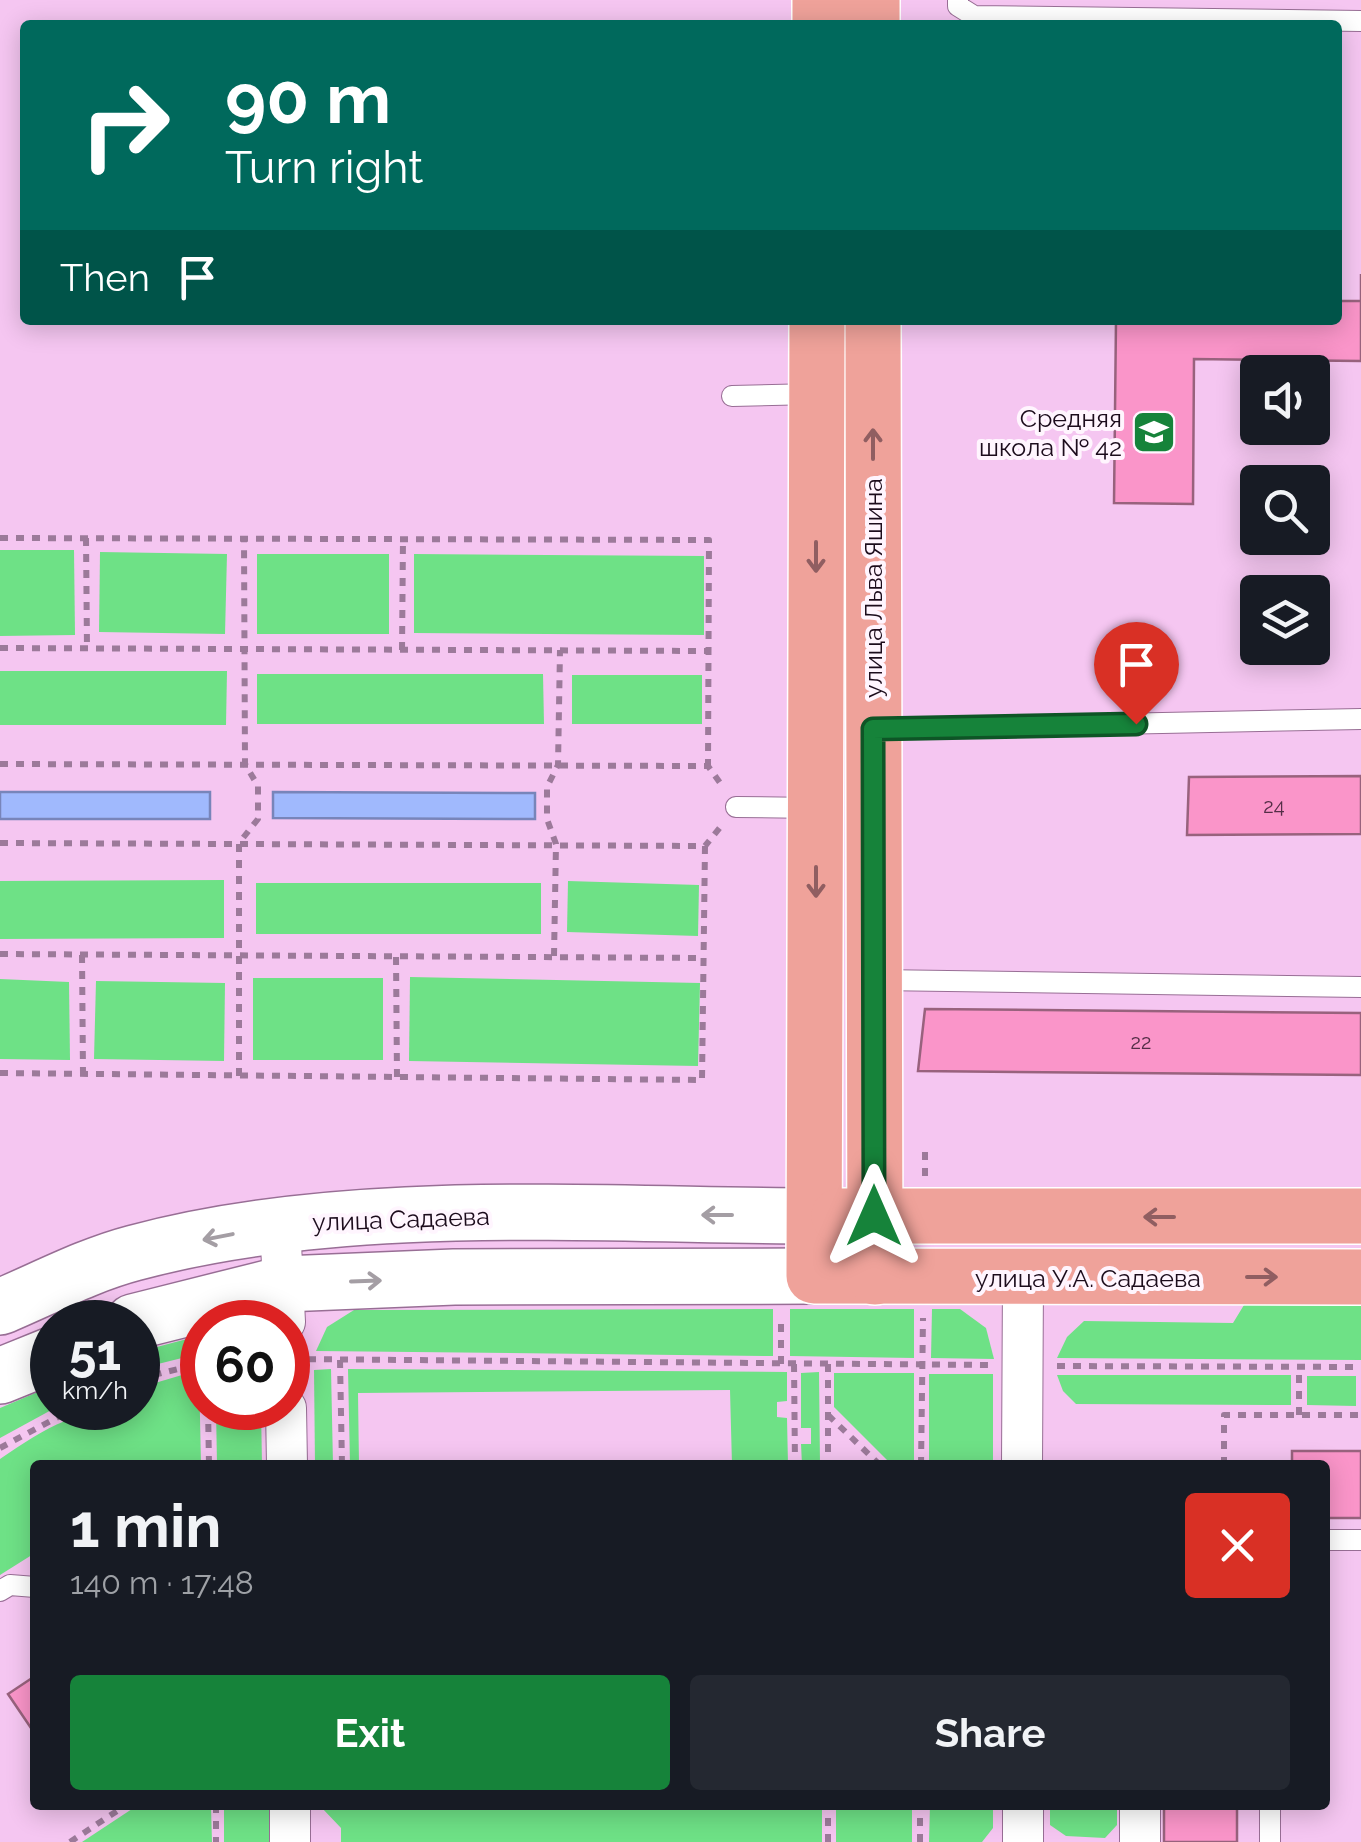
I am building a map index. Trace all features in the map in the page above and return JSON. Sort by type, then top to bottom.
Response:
[{"type":"main road","points":[[305,1300],[454,1278],[814,1276],[817,325]]},
{"type":"main road","name":"улица Льва Яшина","points":[[872,325],[875,1277]]},
{"type":"main road","name":"улица Садаева","points":[[0,1307],[132,1253],[280,1225],[455,1215],[814,1216]]},
{"type":"main road","points":[[814,1216],[1361,1216]]},
{"type":"main road","name":"улица У.А. Садаева","points":[[814,1276],[1361,1277]]},
{"type":"main road","points":[[0,1376],[30,1364]]},
{"type":"street","points":[[280,1225],[285,1300]]},
{"type":"street","points":[[1022,1460],[1023,1278]]},
{"type":"street","points":[[286,1430],[286,1460]]},
{"type":"street","points":[[290,1810],[290,1842]]},
{"type":"street","points":[[1022,1810],[1022,1842]]},
{"type":"street","points":[[1140,1810],[1140,1842]]},
{"type":"lane","points":[[958,0],[958,6],[974,16],[1284,20]]},
{"type":"lane","points":[[732,396],[816,394]]},
{"type":"lane","points":[[873,729],[1361,719]]},
{"type":"lane","points":[[736,807],[816,808]]},
{"type":"lane","points":[[874,980],[1361,987]]},
{"type":"lane","points":[[1330,1540],[1361,1540]]},
{"type":"lane","points":[[0,1591],[10,1584],[30,1586]]},
{"type":"lane","points":[[1270,1810],[1270,1842]]},
{"type":"path","points":[[0,538],[709,540],[708,766],[736,807],[705,846],[702,1080],[0,1073]]},
{"type":"path","points":[[86,538],[87,648]]},
{"type":"path","points":[[238,1076],[238,843],[258,818],[258,786],[245,764],[244,539]]},
{"type":"path","points":[[402,650],[404,539]]},
{"type":"path","points":[[0,648],[710,650]]},
{"type":"path","points":[[554,956],[556,844],[547,820],[547,787],[558,765],[560,650]]},
{"type":"path","points":[[0,764],[708,766]]},
{"type":"path","points":[[0,842],[705,846]]},
{"type":"path","points":[[0,954],[704,958]]},
{"type":"path","points":[[82,955],[84,1074]]},
{"type":"path","points":[[396,957],[397,1077]]},
{"type":"path","points":[[310,1359],[1361,1367]]},
{"type":"path","points":[[340,1360],[342,1460]]},
{"type":"path","points":[[794,1364],[795,1460]]},
{"type":"path","points":[[828,1364],[828,1460]]},
{"type":"path","points":[[1299,1367],[1299,1414]]},
{"type":"path","points":[[828,1414],[875,1460]]},
{"type":"path","points":[[1224,1460],[1224,1415],[1361,1415]]},
{"type":"path","points":[[0,1448],[34,1430]]},
{"type":"path","points":[[209,1430],[210,1460]]},
{"type":"path","points":[[70,1842],[118,1810]]},
{"type":"path","points":[[216,1810],[216,1842]]},
{"type":"path","points":[[828,1810],[828,1842]]},
{"type":"path","points":[[920,1810],[920,1842]]},
{"type":"green space","points":[[0,550],[74,550],[75,635],[0,636]]},
{"type":"green space","points":[[100,552],[227,554],[225,634],[99,632]]},
{"type":"green space","points":[[257,554],[389,554],[389,634],[257,634]]},
{"type":"green space","points":[[414,554],[704,556],[704,635],[414,633]]},
{"type":"green space","points":[[0,671],[227,671],[226,725],[0,725]]},
{"type":"green space","points":[[257,674],[543,674],[544,724],[257,724]]},
{"type":"green space","points":[[572,675],[702,675],[702,724],[572,724]]},
{"type":"green space","points":[[224,880],[224,938],[0,939],[0,881]]},
{"type":"green space","points":[[568,881],[699,885],[698,936],[567,932]]},
{"type":"green space","points":[[256,883],[541,883],[541,934],[256,934]]},
{"type":"green space","points":[[410,977],[700,983],[698,1066],[409,1061]]},
{"type":"green space","points":[[253,978],[383,978],[383,1060],[253,1060]]},
{"type":"green space","points":[[0,979],[69,982],[70,1060],[0,1059]]},
{"type":"green space","points":[[96,981],[225,983],[224,1061],[94,1059]]},
{"type":"green space","points":[[1244,1305],[1361,1306],[1361,1360],[1057,1358],[1067,1337],[1084,1321],[1233,1323]]},
{"type":"green space","points":[[773,1309],[773,1356],[316,1351],[327,1327],[354,1310]]},
{"type":"green space","points":[[790,1309],[914,1309],[914,1358],[790,1356]]},
{"type":"green space","points":[[932,1309],[960,1309],[986,1328],[994,1359],[931,1358]]},
{"type":"green space","points":[[180,1341],[180,1358],[160,1364],[160,1346]]},
{"type":"green space","points":[[331,1369],[333,1460],[315,1460],[314,1370]]},
{"type":"green space","points":[[348,1369],[787,1372],[787,1401],[777,1402],[777,1417],[787,1418],[788,1460],[732,1460],[730,1390],[358,1393],[359,1460],[350,1460]]},
{"type":"green space","points":[[819,1372],[820,1460],[802,1460],[801,1444],[811,1444],[811,1428],[801,1428],[801,1373]]},
{"type":"green space","points":[[834,1373],[914,1373],[914,1460],[887,1460],[834,1407]]},
{"type":"green space","points":[[929,1374],[993,1374],[993,1460],[929,1460]]},
{"type":"green space","points":[[1057,1375],[1291,1375],[1291,1405],[1076,1404],[1063,1391]]},
{"type":"green space","points":[[180,1376],[180,1430],[200,1430],[201,1460],[30,1460],[30,1556],[0,1575],[0,1459],[48,1430],[160,1430],[160,1382]]},
{"type":"green space","points":[[1307,1376],[1356,1376],[1356,1406],[1307,1405]]},
{"type":"green space","points":[[30,1395],[30,1422],[0,1438],[0,1408]]},
{"type":"green space","points":[[216,1430],[261,1430],[262,1460],[217,1460]]},
{"type":"green space","points":[[130,1810],[211,1810],[212,1842],[82,1842]]},
{"type":"green space","points":[[224,1810],[270,1810],[270,1842],[224,1842]]},
{"type":"green space","points":[[324,1810],[822,1810],[822,1842],[341,1842],[341,1828]]},
{"type":"green space","points":[[836,1810],[912,1810],[912,1842],[836,1842]]},
{"type":"green space","points":[[930,1810],[993,1810],[993,1828],[982,1842],[929,1842]]},
{"type":"green space","points":[[1050,1810],[1117,1810],[1117,1825],[1105,1838],[1066,1836],[1050,1825]]},
{"type":"water","points":[[0,792],[210,792],[210,819],[0,819]]},
{"type":"water","points":[[273,792],[535,793],[535,819],[273,818]]},
{"type":"building","name":"Средняя школа № 42","points":[[1342,301],[1361,301],[1361,361],[1330,361],[1330,355],[1194,359],[1193,504],[1114,503],[1116,325],[1342,325]]},
{"type":"building","points":[[1361,776],[1361,834],[1187,835],[1189,777]]},
{"type":"building","points":[[925,1009],[1361,1013],[1361,1075],[918,1071]]},
{"type":"building","points":[[1292,1451],[1361,1451],[1361,1518],[1330,1518],[1330,1460],[1292,1460]]},
{"type":"building","points":[[30,1679],[30,1727],[8,1694]]},
{"type":"building","points":[[1164,1810],[1237,1810],[1237,1842],[1164,1842]]},
{"type":"place","name":"Средняя школа № 42","points":[[1154,432]]},
{"type":"route","points":[[874,1216],[873,729],[1136,724]]}]
